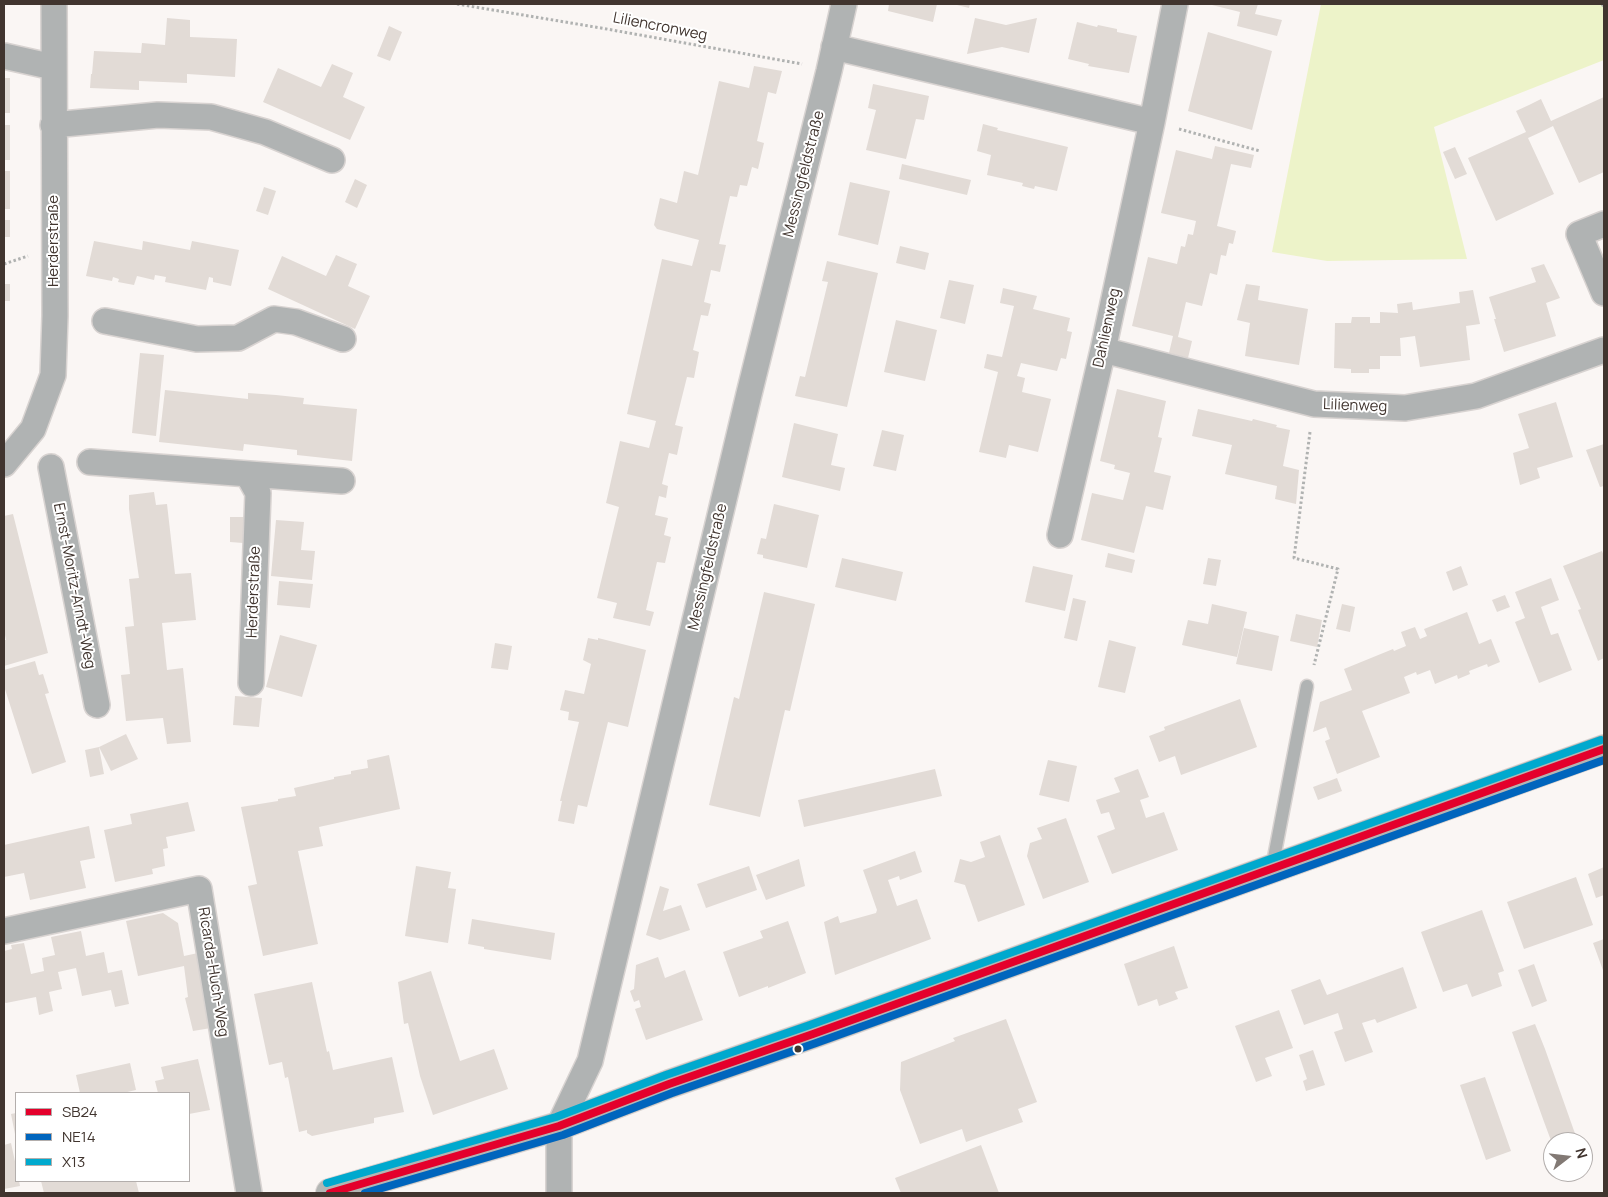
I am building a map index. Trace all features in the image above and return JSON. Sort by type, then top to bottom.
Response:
[{"type":"main road","points":[[330,1193],[559,1126],[668,1084],[1604,749]]},
{"type":"street","name":"Herderstraße","points":[[4,464],[33,429],[53,375],[55,316],[54,4]]},
{"type":"street","name":"Messingfeldstraße","points":[[559,1126],[590,1061],[844,4]]},
{"type":"street","name":"Dahlienweg","points":[[1060,535],[1103,350],[1152,122],[1174,4]]},
{"type":"street","points":[[4,56],[53,67]]},
{"type":"street","points":[[832,59],[1152,122]]},
{"type":"street","points":[[53,125],[158,115],[212,117],[265,132],[332,160]]},
{"type":"street","points":[[1604,224],[1579,234],[1604,293]]},
{"type":"street","points":[[105,321],[197,339],[238,338],[274,319],[296,322],[343,339]]},
{"type":"street","name":"Lilienweg","points":[[1103,350],[1314,404],[1405,408],[1476,396],[1604,350]]},
{"type":"street","points":[[90,462],[342,481]]},
{"type":"street","name":"Ernst-Moritz-Arndt-Weg","points":[[51,467],[97,704]]},
{"type":"street","name":"Herderstraße","points":[[248,475],[258,493],[251,683]]},
{"type":"street","name":"Ricarda-Huch-Weg","points":[[4,931],[199,889],[249,1193]]},
{"type":"street","points":[[559,1126],[559,1193]]},
{"type":"lane","points":[[1272,868],[1307,686]]},
{"type":"path","name":"Liliencronweg","points":[[458,4],[792,62],[832,59]]},
{"type":"path","points":[[1152,122],[1260,151]]},
{"type":"path","points":[[1307,686],[1318,653],[1338,569],[1294,558],[1314,404]]},
{"type":"green space","points":[[1321,4],[1604,4],[1604,60],[1434,127],[1467,259],[1327,261],[1272,252]]},
{"type":"building","points":[[889,4],[937,4],[933,22],[888,11]]},
{"type":"building","points":[[953,4],[970,4],[969,8]]},
{"type":"building","points":[[1212,4],[1258,4],[1255,14],[1282,20],[1277,36],[1237,26],[1240,12]]},
{"type":"building","points":[[167,18],[190,20],[190,37],[237,39],[235,77],[187,74],[187,83],[139,81],[139,90],[90,88],[94,51],[141,53],[142,43],[165,45]]},
{"type":"building","points":[[975,18],[1006,25],[1037,18],[1029,53],[1002,47],[967,54]]},
{"type":"building","points":[[1077,22],[1117,29],[1117,32],[1137,36],[1129,73],[1088,66],[1089,64],[1068,59]]},
{"type":"building","points":[[389,26],[402,32],[390,61],[377,56]]},
{"type":"building","points":[[1208,32],[1272,51],[1252,130],[1188,111]]},
{"type":"building","points":[[332,64],[353,73],[343,97],[365,107],[350,140],[263,102],[278,68],[321,87]]},
{"type":"building","points":[[754,66],[782,71],[776,94],[768,92],[757,141],[764,143],[758,169],[752,167],[747,186],[740,185],[737,197],[730,196],[719,244],[726,245],[720,272],[711,270],[704,302],[711,304],[708,316],[701,315],[693,350],[699,352],[694,378],[687,377],[675,425],[683,427],[677,455],[669,453],[662,484],[668,486],[666,498],[659,496],[655,515],[668,518],[664,535],[671,537],[665,563],[657,562],[646,610],[654,612],[650,626],[613,618],[617,603],[597,598],[619,507],[606,503],[620,441],[649,448],[656,421],[627,414],[662,259],[692,266],[699,240],[657,229],[654,225],[660,198],[677,203],[684,171],[698,175],[719,81],[749,88]]},
{"type":"building","points":[[4,78],[10,78],[10,113],[4,113]]},
{"type":"building","points":[[873,84],[929,96],[924,120],[916,119],[906,159],[866,150],[876,110],[868,108]]},
{"type":"building","points":[[1604,97],[1604,172],[1579,183],[1553,126],[1528,138],[1554,194],[1496,221],[1468,158],[1526,132],[1516,111],[1541,99],[1551,121]]},
{"type":"building","points":[[983,124],[998,128],[997,130],[1068,147],[1057,191],[1035,186],[1034,189],[1022,186],[1023,183],[987,175],[991,155],[977,151]]},
{"type":"building","points":[[4,125],[10,125],[10,160],[4,160]]},
{"type":"building","points":[[1215,146],[1254,155],[1251,168],[1231,164],[1217,226],[1236,231],[1233,244],[1229,243],[1226,256],[1221,255],[1217,275],[1210,273],[1202,306],[1186,302],[1178,337],[1192,341],[1188,358],[1169,353],[1173,336],[1132,326],[1148,257],[1177,264],[1181,246],[1185,247],[1188,234],[1193,235],[1196,221],[1161,213],[1176,150],[1212,159]]},
{"type":"building","points":[[1455,147],[1467,174],[1455,179],[1443,152]]},
{"type":"building","points":[[902,164],[971,180],[967,195],[899,179]]},
{"type":"building","points":[[4,171],[10,171],[10,209],[4,209]]},
{"type":"building","points":[[355,179],[367,185],[357,208],[345,202]]},
{"type":"building","points":[[850,182],[890,191],[878,245],[838,235]]},
{"type":"building","points":[[264,187],[276,191],[268,215],[256,211]]},
{"type":"building","points":[[4,220],[10,220],[10,237],[4,237]]},
{"type":"building","points":[[94,241],[142,250],[143,241],[190,250],[192,241],[239,250],[231,286],[213,282],[213,278],[209,277],[206,290],[165,282],[166,277],[155,275],[154,280],[137,276],[134,285],[118,282],[119,279],[113,277],[112,281],[86,276]]},
{"type":"building","points":[[900,246],[929,253],[925,270],[896,263]]},
{"type":"building","points":[[336,255],[357,264],[348,286],[370,296],[355,329],[268,289],[282,256],[326,276]]},
{"type":"building","points":[[827,261],[878,273],[847,407],[795,396],[800,376],[805,377],[828,282],[822,281]]},
{"type":"building","points":[[1544,264],[1560,298],[1546,303],[1556,336],[1504,352],[1489,297],[1536,282],[1531,268]]},
{"type":"building","points":[[949,280],[974,285],[965,324],[940,318]]},
{"type":"building","points":[[4,284],[10,284],[10,301],[4,301]]},
{"type":"building","points":[[1246,284],[1260,286],[1258,300],[1308,309],[1299,365],[1245,356],[1250,323],[1237,320]]},
{"type":"building","points":[[1003,288],[1037,296],[1033,309],[1070,318],[1067,331],[1072,332],[1066,359],[1061,358],[1057,371],[1021,363],[1017,376],[1025,378],[1022,392],[1051,399],[1038,452],[1009,445],[1006,458],[979,452],[998,372],[984,368],[987,354],[1002,357],[1014,306],[1000,303]]},
{"type":"building","points":[[1473,290],[1480,324],[1466,326],[1470,360],[1420,367],[1415,336],[1400,338],[1401,356],[1380,356],[1380,369],[1369,369],[1369,373],[1351,373],[1351,369],[1334,368],[1335,323],[1351,323],[1352,317],[1370,317],[1370,323],[1380,323],[1380,312],[1398,313],[1397,304],[1412,302],[1413,310],[1460,303],[1459,292]]},
{"type":"building","points":[[896,320],[937,330],[925,381],[884,372]]},
{"type":"building","points":[[140,353],[164,355],[156,436],[132,433]]},
{"type":"building","points":[[1117,389],[1166,401],[1158,437],[1162,438],[1154,472],[1171,476],[1163,510],[1146,506],[1134,553],[1081,540],[1092,493],[1123,500],[1130,473],[1114,469],[1115,465],[1100,461]]},
{"type":"building","points":[[165,390],[248,399],[248,393],[276,395],[304,398],[303,404],[357,409],[352,461],[297,455],[297,450],[244,444],[243,451],[159,442]]},
{"type":"building","points":[[1556,402],[1573,457],[1537,468],[1540,478],[1520,485],[1513,453],[1529,448],[1518,414]]},
{"type":"building","points":[[1198,409],[1252,421],[1253,419],[1290,430],[1283,466],[1299,470],[1296,504],[1275,499],[1277,486],[1225,474],[1232,445],[1192,436]]},
{"type":"building","points":[[794,423],[838,434],[831,465],[845,468],[840,491],[782,477]]},
{"type":"building","points":[[882,430],[904,435],[896,471],[873,466]]},
{"type":"building","points":[[1604,444],[1604,486],[1600,487],[1586,450]]},
{"type":"building","points":[[154,492],[156,505],[167,504],[175,574],[191,573],[196,620],[162,623],[167,670],[183,668],[191,742],[167,744],[163,718],[126,721],[121,675],[130,674],[125,627],[134,626],[129,579],[139,578],[129,509],[129,495]]},
{"type":"building","points":[[774,504],[819,515],[807,568],[763,558],[763,555],[757,554],[761,538],[766,539]]},
{"type":"building","points":[[13,514],[48,653],[4,666],[4,640],[6,640],[4,630],[4,516]]},
{"type":"building","points":[[230,517],[244,517],[243,543],[230,542]]},
{"type":"building","points":[[276,520],[304,522],[301,550],[315,551],[312,580],[271,576]]},
{"type":"building","points":[[1602,551],[1604,556],[1604,658],[1598,661],[1578,610],[1581,609],[1563,566]]},
{"type":"building","points":[[1108,553],[1135,560],[1132,573],[1105,567]]},
{"type":"building","points":[[842,558],[903,572],[896,601],[835,587]]},
{"type":"building","points":[[1208,558],[1221,560],[1216,586],[1203,584]]},
{"type":"building","points":[[1033,566],[1073,575],[1065,611],[1025,602]]},
{"type":"building","points":[[1461,566],[1468,585],[1453,591],[1446,572]]},
{"type":"building","points":[[1551,578],[1559,600],[1541,607],[1551,635],[1558,633],[1572,670],[1539,683],[1515,622],[1525,618],[1515,592]]},
{"type":"building","points":[[279,581],[313,584],[310,608],[277,605]]},
{"type":"building","points":[[764,592],[815,604],[790,711],[785,710],[760,817],[709,805],[734,697],[739,699]]},
{"type":"building","points":[[1505,595],[1510,607],[1497,612],[1492,600]]},
{"type":"building","points":[[1073,598],[1086,601],[1077,641],[1064,638]]},
{"type":"building","points":[[1212,604],[1247,612],[1237,657],[1182,645],[1188,620],[1208,624]]},
{"type":"building","points":[[1342,604],[1355,607],[1350,632],[1336,629]]},
{"type":"building","points":[[1467,612],[1479,644],[1491,639],[1500,662],[1488,667],[1487,664],[1469,671],[1470,674],[1458,679],[1457,675],[1435,684],[1430,670],[1417,675],[1416,672],[1404,677],[1410,693],[1362,711],[1380,757],[1337,774],[1325,741],[1330,739],[1326,727],[1313,732],[1320,702],[1352,690],[1344,669],[1393,649],[1394,651],[1406,646],[1401,632],[1415,627],[1420,639],[1427,636],[1424,629]]},
{"type":"building","points":[[1296,614],[1322,620],[1317,647],[1290,641]]},
{"type":"building","points":[[1244,628],[1279,636],[1272,671],[1236,664]]},
{"type":"building","points":[[280,635],[317,645],[302,697],[266,687]]},
{"type":"building","points":[[588,638],[598,640],[598,638],[646,650],[628,727],[608,722],[587,807],[578,805],[574,824],[558,821],[562,801],[560,801],[579,722],[568,720],[569,712],[560,710],[565,690],[584,694],[591,664],[583,660]]},
{"type":"building","points":[[1109,640],[1136,647],[1125,693],[1098,687]]},
{"type":"building","points":[[495,643],[512,646],[508,670],[491,668]]},
{"type":"building","points":[[35,661],[39,675],[43,674],[49,693],[45,694],[66,762],[32,774],[4,686],[4,670]]},
{"type":"building","points":[[235,696],[262,698],[259,727],[233,725]]},
{"type":"building","points":[[1240,699],[1257,747],[1181,775],[1175,756],[1159,762],[1149,736],[1165,730],[1164,727]]},
{"type":"building","points":[[126,734],[138,759],[111,771],[99,747]]},
{"type":"building","points":[[99,747],[104,774],[90,777],[85,750]]},
{"type":"building","points":[[389,755],[400,809],[319,827],[323,846],[298,851],[318,944],[263,956],[248,886],[257,884],[241,807],[296,796],[294,788],[351,774],[351,771],[368,768],[367,760]]},
{"type":"building","points":[[1048,760],[1077,766],[1069,802],[1039,795]]},
{"type":"building","points":[[935,769],[942,796],[804,827],[798,800]]},
{"type":"building","points":[[1138,769],[1149,797],[1140,800],[1146,818],[1164,812],[1178,850],[1112,874],[1097,836],[1115,829],[1109,812],[1101,814],[1096,800],[1120,792],[1114,778]]},
{"type":"building","points":[[1337,778],[1342,791],[1318,800],[1313,787]]},
{"type":"building","points":[[188,802],[195,831],[166,837],[168,848],[163,849],[165,866],[152,869],[153,874],[115,882],[104,830],[132,824],[130,814]]},
{"type":"building","points":[[1066,818],[1089,882],[1043,899],[1027,856],[1030,843],[1042,839],[1037,828]]},
{"type":"building","points":[[89,826],[95,858],[80,861],[86,888],[30,900],[24,873],[4,877],[4,845]]},
{"type":"building","points":[[1000,835],[1025,905],[978,922],[965,885],[954,882],[960,859],[971,862],[985,857],[980,842]]},
{"type":"building","points":[[915,851],[922,872],[900,880],[899,876],[888,880],[897,906],[917,899],[931,939],[835,975],[824,922],[838,916],[840,923],[876,913],[877,910],[863,870]]},
{"type":"building","points":[[799,859],[805,886],[766,900],[756,875]]},
{"type":"building","points":[[416,866],[451,872],[448,888],[456,889],[448,943],[405,936]]},
{"type":"building","points":[[749,866],[757,890],[706,908],[697,884]]},
{"type":"building","points":[[1604,867],[1604,895],[1596,898],[1588,874]]},
{"type":"building","points":[[1576,877],[1593,925],[1524,949],[1507,902]]},
{"type":"building","points":[[660,886],[669,889],[663,911],[681,905],[690,930],[660,940],[646,935]]},
{"type":"building","points":[[1482,910],[1504,971],[1498,973],[1502,986],[1472,997],[1467,984],[1443,992],[1421,932]]},
{"type":"building","points":[[163,913],[178,923],[184,956],[198,953],[205,993],[203,994],[211,1028],[193,1031],[185,998],[188,997],[184,966],[138,976],[126,921]]},
{"type":"building","points":[[472,919],[555,933],[551,960],[484,949],[484,947],[468,944]]},
{"type":"building","points":[[788,921],[806,973],[739,997],[723,952],[763,938],[760,931]]},
{"type":"building","points":[[81,931],[86,956],[104,952],[108,973],[122,970],[129,1004],[115,1007],[111,990],[82,996],[76,968],[58,972],[62,989],[49,992],[53,1011],[39,1015],[36,997],[4,1002],[4,951],[12,949],[11,945],[24,943],[31,974],[44,971],[42,958],[55,955],[51,937]]},
{"type":"building","points":[[1604,939],[1604,973],[1593,943]]},
{"type":"building","points":[[1174,946],[1188,988],[1175,992],[1178,999],[1159,1006],[1157,999],[1138,1006],[1124,964]]},
{"type":"building","points":[[658,957],[665,978],[685,970],[703,1020],[646,1040],[635,1009],[641,1007],[639,1000],[634,1002],[630,991],[634,989],[636,965]]},
{"type":"building","points":[[1534,964],[1547,1001],[1532,1007],[1518,970]]},
{"type":"building","points":[[1403,967],[1417,1008],[1377,1023],[1375,1019],[1362,1023],[1373,1052],[1345,1062],[1334,1032],[1343,1029],[1338,1013],[1304,1025],[1291,990],[1320,979],[1327,995]]},
{"type":"building","points":[[431,971],[460,1061],[494,1049],[508,1089],[433,1115],[420,1076],[408,1023],[404,1024],[398,982]]},
{"type":"building","points":[[312,982],[327,1052],[329,1051],[333,1070],[392,1057],[404,1112],[374,1118],[374,1123],[312,1136],[307,1133],[307,1130],[299,1132],[288,1077],[285,1078],[282,1062],[269,1065],[254,994]]},
{"type":"building","points":[[1279,1010],[1293,1048],[1265,1058],[1272,1076],[1256,1082],[1235,1026]]},
{"type":"building","points":[[1006,1019],[1037,1102],[1018,1109],[1023,1122],[966,1142],[962,1129],[920,1144],[900,1090],[901,1062],[955,1041],[953,1038]]},
{"type":"building","points":[[1535,1024],[1574,1132],[1548,1132],[1512,1032]]},
{"type":"building","points":[[1313,1050],[1325,1085],[1306,1091],[1303,1081],[1307,1079],[1299,1055]]},
{"type":"building","points":[[198,1059],[210,1110],[190,1114],[190,1092],[158,1092],[155,1081],[164,1079],[161,1067]]},
{"type":"building","points":[[130,1063],[136,1090],[127,1092],[80,1092],[76,1075]]},
{"type":"building","points":[[1485,1077],[1511,1151],[1486,1160],[1460,1085]]},
{"type":"building","points":[[15,1113],[15,1134],[11,1114]]},
{"type":"building","points":[[11,1143],[15,1161],[15,1182],[19,1182],[20,1186],[4,1189],[4,1145]]},
{"type":"building","points":[[981,1145],[999,1193],[901,1193],[895,1178]]},
{"type":"building","points":[[41,1182],[136,1182],[139,1193],[44,1193]]},
{"type":"transit line","name":"X13","points":[[327,1183],[556,1117],[666,1075],[810,1025],[1601,740]]},
{"type":"transit line","name":"SB24","points":[[330,1193],[559,1126],[669,1084],[813,1034],[1604,749]]},
{"type":"transit line","name":"NE14","points":[[365,1193],[563,1135],[672,1093],[1604,760]]}]
